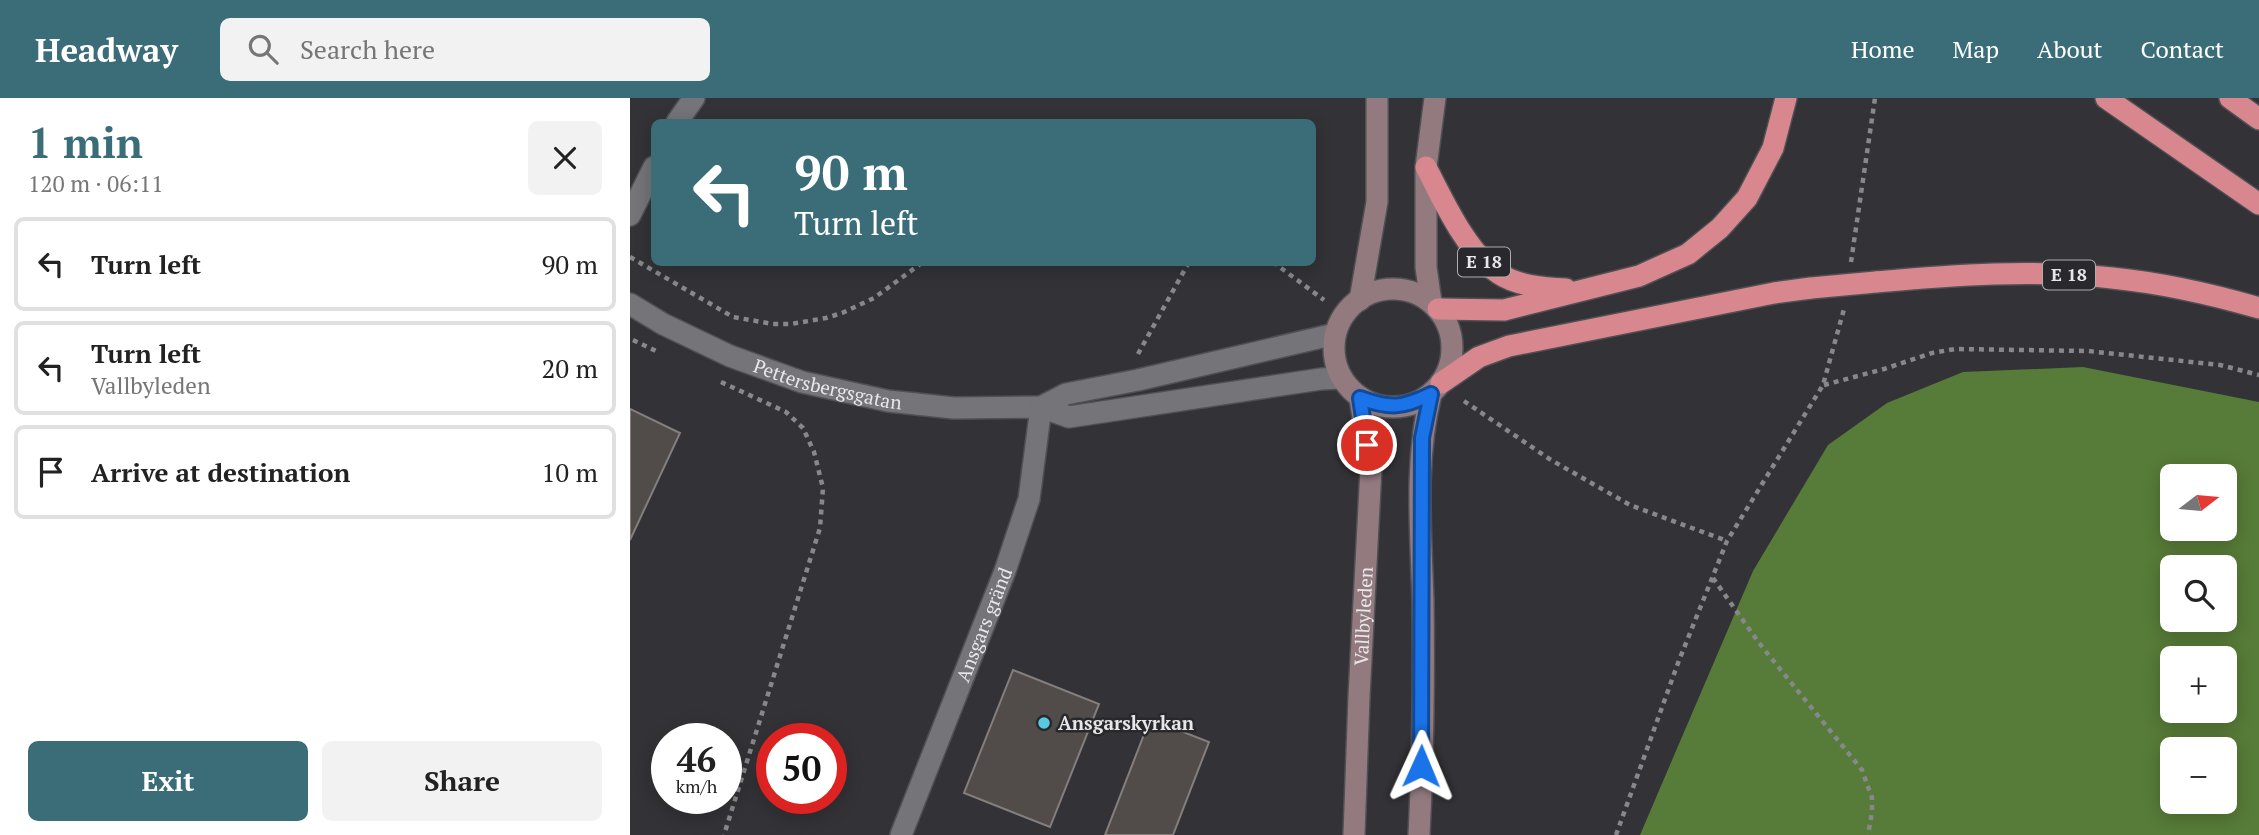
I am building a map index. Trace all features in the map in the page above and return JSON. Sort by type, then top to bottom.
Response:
[{"type":"highway","name":"E 18","points":[[1434,306],[1504,310],[1639,276],[1688,254],[1739,210],[1773,148],[1786,98]]},
{"type":"highway","points":[[2106,98],[2259,204]]},
{"type":"highway","points":[[2230,98],[2259,119]]},
{"type":"highway","name":"E 18","points":[[1426,167],[1451,214],[1484,262],[1501,275],[1531,286],[1589,290]]},
{"type":"highway","name":"E 18","points":[[1436,389],[1479,357],[1508,346],[1811,288],[1988,274],[2098,276],[2167,285],[2259,308]]},
{"type":"main road","points":[[1360,300],[1377,202],[1377,98]]},
{"type":"main road","points":[[1419,835],[1423,605],[1422,438],[1436,389],[1449,370],[1452,345],[1449,330],[1434,306],[1426,267],[1426,167],[1435,98]]},
{"type":"main road","points":[[1434,306],[1409,291],[1395,289],[1372,293],[1350,309],[1335,334],[1335,357],[1342,378],[1360,398],[1377,404],[1393,407],[1409,404],[1436,389]]},
{"type":"main road","name":"Vallbyleden","points":[[1354,835],[1371,468],[1360,398]]},
{"type":"street","points":[[679,119],[694,98]]},
{"type":"street","points":[[630,215],[651,173]]},
{"type":"street","name":"Pettersbergsgatan","points":[[630,304],[663,324],[730,356],[802,382],[888,401],[954,408],[1041,407],[1069,416],[1342,378]]},
{"type":"street","name":"Pettersbergsgatan","points":[[1041,407],[1066,394],[1139,380],[1335,334]]},
{"type":"street","name":"Ansgars gränd","points":[[901,835],[1005,571],[1029,499],[1041,407]]},
{"type":"path","points":[[1850,270],[1875,98]]},
{"type":"path","points":[[630,257],[733,317],[773,324],[814,320],[842,313],[889,289],[918,266]]},
{"type":"path","points":[[1135,359],[1187,266]]},
{"type":"path","points":[[1278,266],[1324,300]]},
{"type":"path","points":[[1616,835],[1678,663],[1727,541],[1823,386],[1846,296]]},
{"type":"path","points":[[1823,386],[1932,353],[1955,349],[2088,351],[2220,365],[2259,375]]},
{"type":"path","points":[[1464,401],[1551,460],[1630,505],[1727,541]]},
{"type":"path","points":[[724,835],[820,528],[823,488],[814,452],[803,428],[786,412]]},
{"type":"path","points":[[1712,578],[1759,643],[1862,770],[1872,798],[1868,835]]},
{"type":"green space","points":[[2083,367],[2259,402],[2259,835],[1640,835],[1753,571],[1828,445],[1887,403],[1963,372]]},
{"type":"building","points":[[630,409],[680,433],[630,540]]},
{"type":"building","points":[[1013,670],[1099,704],[1050,827],[964,793]]},
{"type":"building","points":[[1150,719],[1209,742],[1173,835],[1105,835]]},
{"type":"place","name":"Ansgarskyrkan","points":[[1044,723]]},
{"type":"route","points":[[1367,445],[1360,398],[1393,407],[1409,404],[1431,394],[1422,438],[1421,766]]}]
